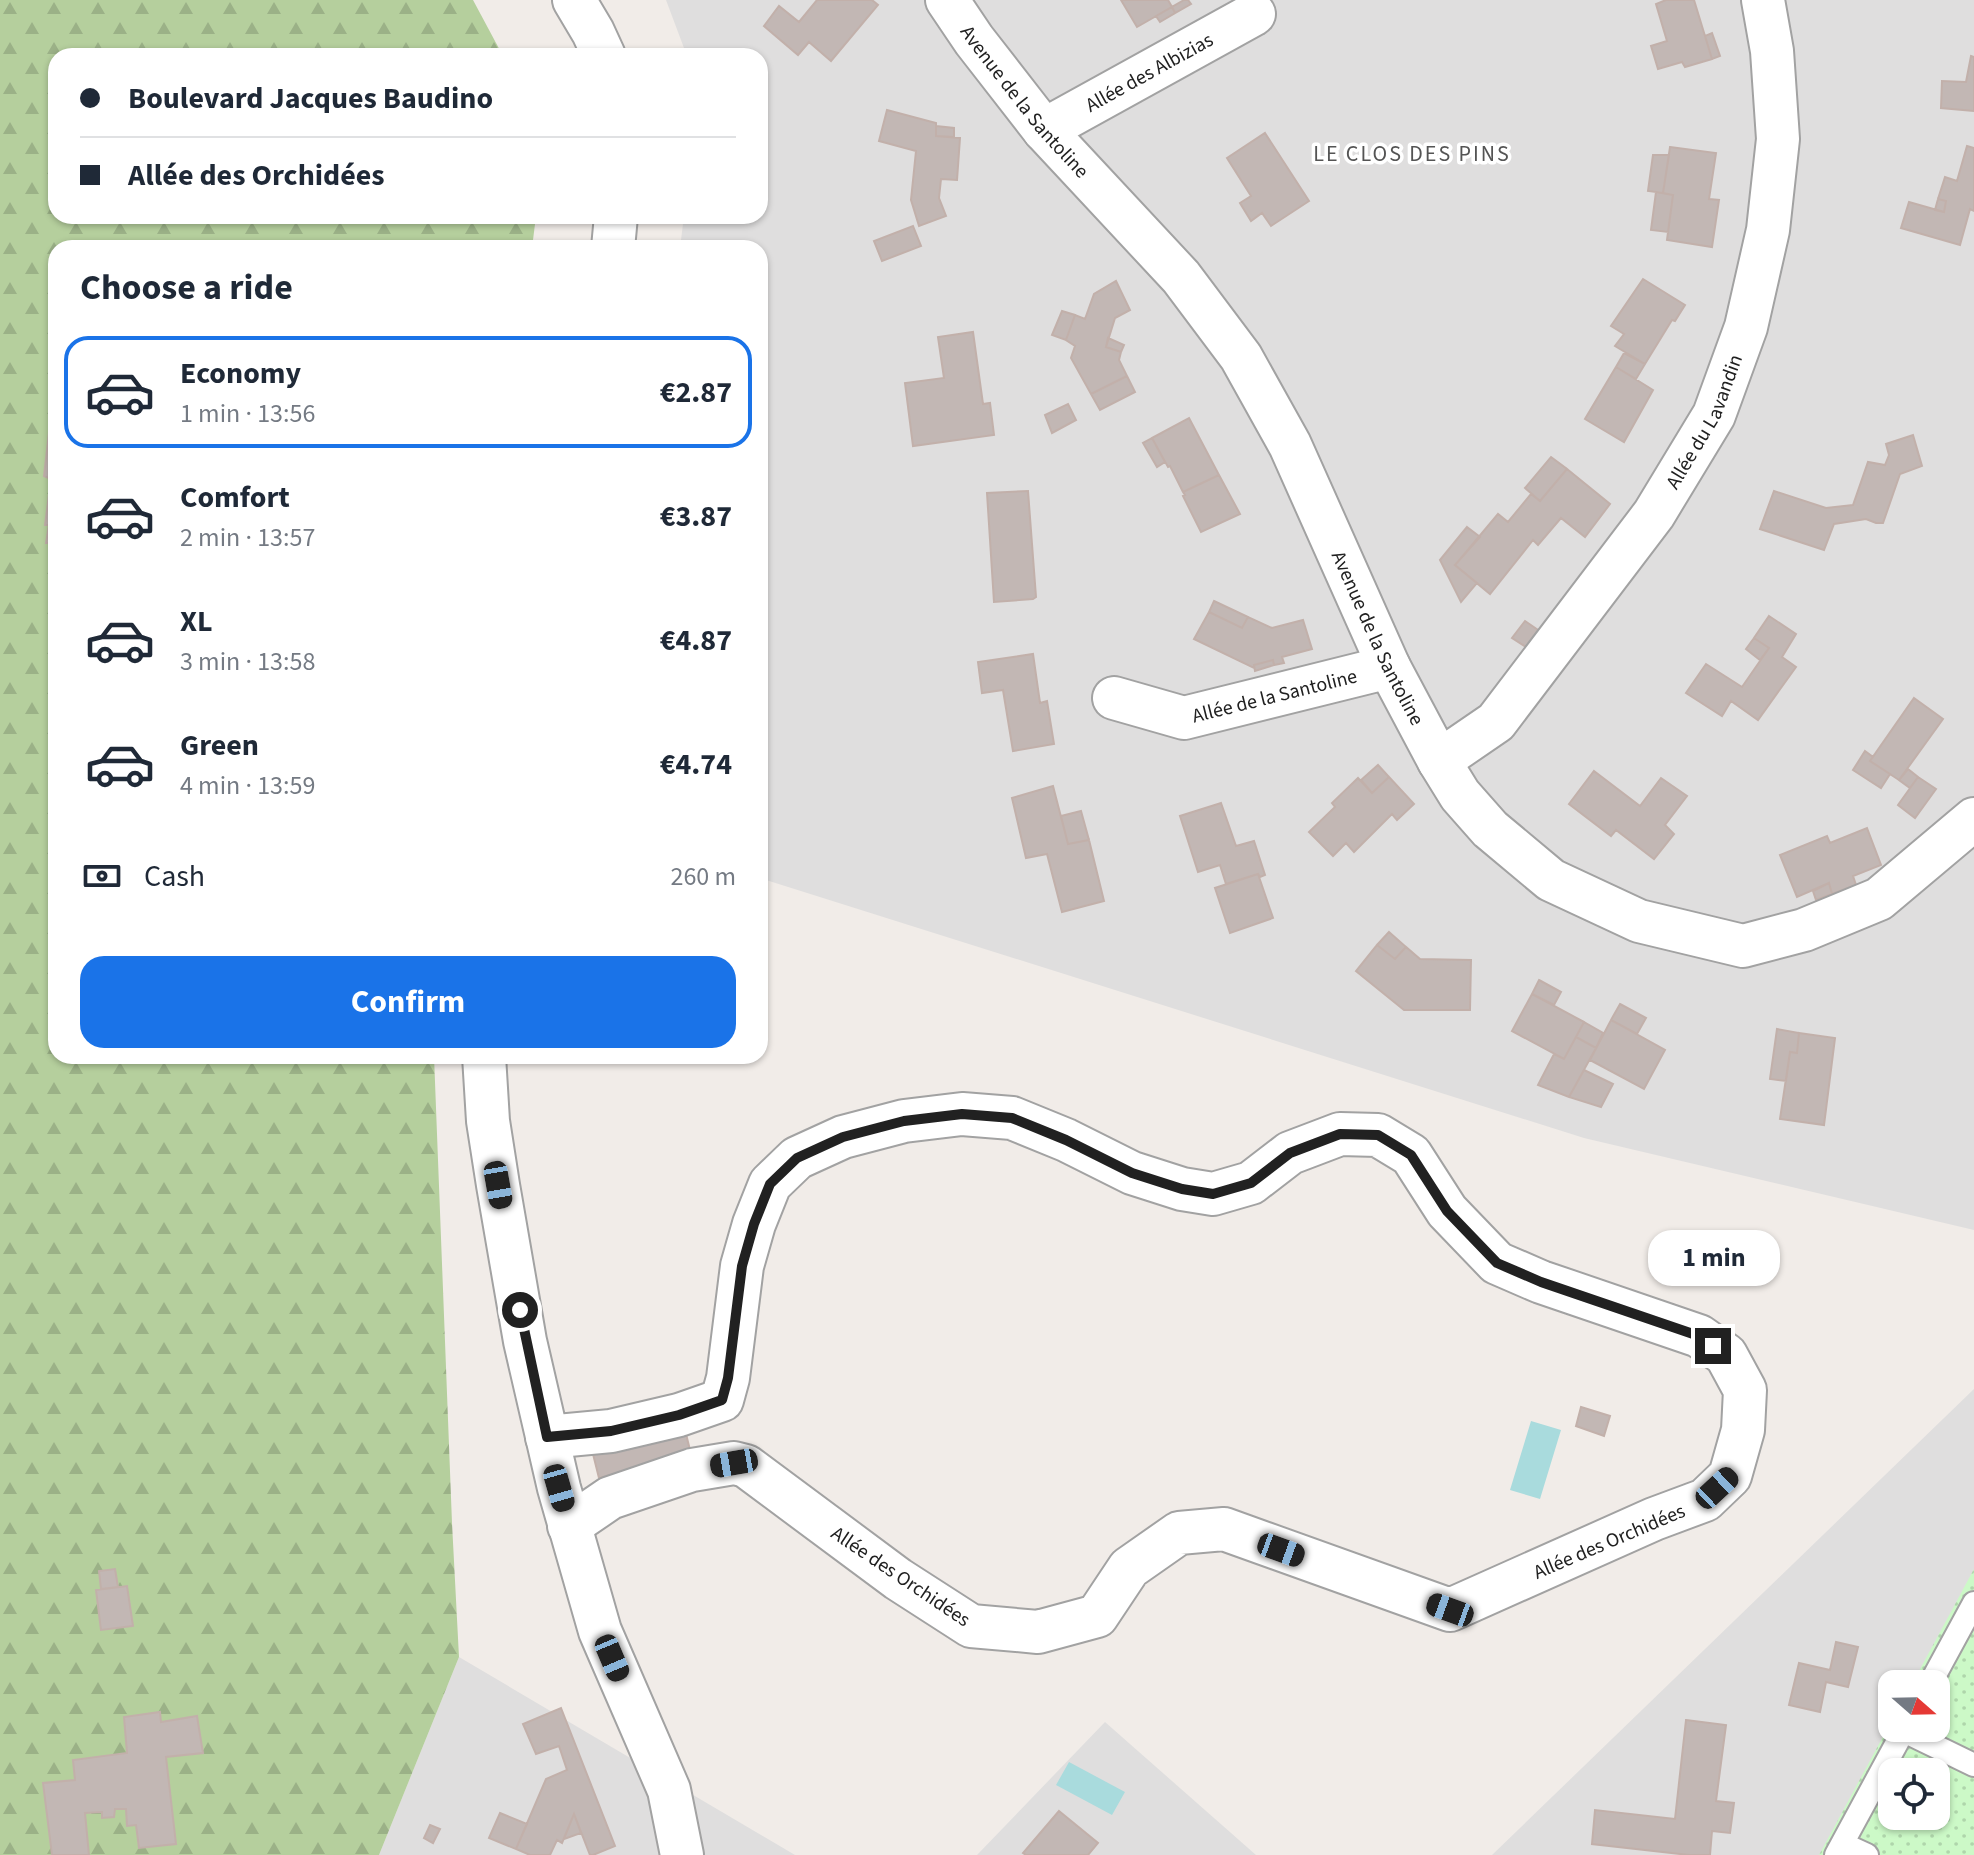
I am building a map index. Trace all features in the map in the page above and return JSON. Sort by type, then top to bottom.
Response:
[{"type":"street","points":[[574,0],[600,48]]},
{"type":"street","name":"Avenue de la Santoline","points":[[947,0],[1044,130],[1181,277],[1241,357],[1290,445],[1389,667],[1439,761],[1460,795],[1490,829],[1551,880],[1639,921],[1743,946],[1804,930],[1879,899],[1973,821]]},
{"type":"street","name":"Allée du Lavandin","points":[[1439,761],[1496,722],[1654,514],[1714,415],[1746,327],[1768,230],[1778,139],[1772,51],[1763,0]]},
{"type":"street","name":"Allée des Albizias","points":[[1044,130],[1254,14]]},
{"type":"street","name":"Allée de la Santoline","points":[[1114,698],[1184,718],[1389,667]]},
{"type":"street","points":[[484,1064],[488,1121],[525,1341],[569,1526],[600,1631],[669,1790],[682,1855]]},
{"type":"street","name":"Allée des Orchidées","points":[[962,1114],[1012,1118],[1066,1140],[1132,1173],[1182,1189],[1213,1194],[1251,1183],[1290,1153],[1340,1134],[1378,1135],[1411,1155],[1447,1211],[1497,1263],[1541,1282],[1699,1336],[1726,1355],[1745,1390],[1743,1430],[1730,1476],[1705,1500],[1654,1519],[1450,1610],[1224,1529],[1179,1533],[1129,1568],[1097,1616],[1038,1632],[971,1626],[898,1579],[746,1466],[734,1463],[722,1400],[728,1378],[742,1266],[770,1184],[797,1158],[843,1137],[904,1121],[962,1114]]},
{"type":"street","points":[[547,1437],[611,1431],[679,1415],[722,1400]]},
{"type":"street","points":[[569,1526],[610,1498],[692,1470],[734,1463]]},
{"type":"lane","points":[[1938,1670],[1972,1610]]},
{"type":"lane","points":[[1867,1855],[1840,1849],[1898,1742]]},
{"type":"lane","points":[[1928,1742],[1974,1765]]},
{"type":"shaded area","points":[[666,0],[1974,0],[1974,1230],[1584,1138],[768,881],[768,240],[681,240],[683,224],[768,224],[768,48],[684,48]]},
{"type":"shaded area","points":[[1974,1389],[1974,1855],[1492,1855]]},
{"type":"shaded area","points":[[459,1657],[795,1855],[379,1855]]},
{"type":"shaded area","points":[[1105,1722],[1256,1855],[977,1855]]},
{"type":"green space","points":[[0,0],[473,0],[499,48],[48,48],[48,224],[535,224],[533,240],[48,240],[48,1064],[434,1064],[459,1657],[379,1855],[0,1855]]},
{"type":"green space","points":[[1974,1569],[1974,1855],[1819,1855],[1880,1742],[1950,1742],[1950,1670],[1920,1670]]},
{"type":"water","points":[[1531,1421],[1561,1430],[1540,1499],[1510,1490]]},
{"type":"water","points":[[1069,1762],[1125,1792],[1112,1815],[1056,1785]]},
{"type":"building","points":[[817,0],[872,0],[878,5],[831,61],[809,42],[798,55],[764,26],[779,6],[799,22]]},
{"type":"building","points":[[1121,0],[1168,0],[1172,7],[1137,27]]},
{"type":"building","points":[[1184,0],[1191,4],[1175,13],[1172,7]]},
{"type":"building","points":[[1666,0],[1694,0],[1712,59],[1685,67],[1682,62],[1658,69],[1651,46],[1667,41],[1656,4]]},
{"type":"building","points":[[1172,7],[1175,13],[1160,22],[1156,16]]},
{"type":"building","points":[[1712,33],[1720,56],[1712,59],[1705,36]]},
{"type":"building","points":[[1971,56],[1974,57],[1974,111],[1941,108],[1942,81],[1966,82]]},
{"type":"building","points":[[887,110],[936,123],[936,136],[960,138],[957,180],[941,179],[939,198],[946,216],[919,226],[911,200],[916,151],[879,141]]},
{"type":"building","points":[[936,126],[954,128],[954,137],[936,136]]},
{"type":"building","points":[[1265,133],[1309,201],[1271,226],[1262,213],[1251,221],[1240,203],[1251,196],[1227,158]]},
{"type":"building","points":[[1967,146],[1974,148],[1974,211],[1970,209],[1960,245],[1901,228],[1909,202],[1944,212],[1946,201],[1938,199],[1945,177],[1957,181]]},
{"type":"building","points":[[1670,147],[1716,153],[1709,199],[1719,200],[1712,247],[1667,240],[1673,195],[1663,193]]},
{"type":"building","points":[[1653,155],[1669,155],[1663,193],[1648,191]]},
{"type":"building","points":[[1656,192],[1673,195],[1668,232],[1651,230]]},
{"type":"building","points":[[1938,199],[1946,201],[1944,212],[1935,210]]},
{"type":"building","points":[[913,226],[921,246],[882,261],[874,241]]},
{"type":"building","points":[[1643,279],[1685,305],[1645,364],[1615,346],[1624,334],[1611,326]]},
{"type":"building","points":[[1116,281],[1130,310],[1115,318],[1106,347],[1121,352],[1119,360],[1127,376],[1091,394],[1071,358],[1075,346],[1066,340],[1075,315],[1085,319],[1094,294]]},
{"type":"building","points":[[1062,311],[1075,315],[1066,340],[1052,335]]},
{"type":"building","points":[[973,332],[983,404],[990,403],[994,435],[913,446],[905,383],[944,378],[938,337]]},
{"type":"building","points":[[1108,338],[1124,345],[1121,352],[1106,347]]},
{"type":"building","points":[[1624,353],[1645,364],[1636,379],[1616,367]]},
{"type":"building","points":[[1616,367],[1653,390],[1624,442],[1585,419]]},
{"type":"building","points":[[1127,376],[1135,392],[1100,410],[1091,394]]},
{"type":"building","points":[[1068,404],[1076,420],[1052,433],[1045,415]]},
{"type":"building","points":[[1189,418],[1219,475],[1183,492],[1152,438]]},
{"type":"building","points":[[1913,435],[1922,466],[1900,474],[1883,523],[1866,519],[1834,524],[1824,550],[1760,529],[1774,491],[1826,508],[1853,505],[1868,462],[1885,465],[1889,455],[1886,444]]},
{"type":"building","points":[[1152,438],[1165,462],[1157,467],[1143,443]]},
{"type":"building","points":[[48,441],[48,478],[44,476]]},
{"type":"building","points":[[1551,457],[1567,469],[1540,501],[1525,488]]},
{"type":"building","points":[[1567,469],[1610,504],[1585,537],[1561,518],[1538,545],[1533,540],[1490,594],[1455,565],[1498,514],[1508,522],[1531,494],[1540,501]]},
{"type":"building","points":[[1219,475],[1240,514],[1201,532],[1183,492]]},
{"type":"building","points":[[1028,491],[1036,597],[994,602],[987,493]]},
{"type":"building","points":[[1467,527],[1480,537],[1455,565],[1477,583],[1461,602],[1440,560]]},
{"type":"building","points":[[1214,601],[1248,617],[1242,628],[1209,612]]},
{"type":"building","points":[[1209,612],[1242,628],[1248,617],[1272,628],[1303,620],[1312,649],[1282,657],[1284,663],[1274,665],[1273,660],[1254,665],[1254,668],[1194,639]]},
{"type":"building","points":[[1769,616],[1796,634],[1782,657],[1796,667],[1758,720],[1731,701],[1722,716],[1686,693],[1706,664],[1742,687],[1769,648],[1754,638]]},
{"type":"building","points":[[1525,621],[1541,632],[1529,649],[1512,638]]},
{"type":"building","points":[[1754,638],[1769,648],[1760,660],[1746,649]]},
{"type":"building","points":[[1033,654],[1040,703],[1047,701],[1054,744],[1013,751],[1003,690],[982,693],[978,662]]},
{"type":"building","points":[[1273,660],[1274,665],[1255,671],[1254,665]]},
{"type":"building","points":[[1914,698],[1943,719],[1899,780],[1870,761]]},
{"type":"building","points":[[1865,751],[1873,757],[1870,761],[1890,774],[1881,788],[1853,770]]},
{"type":"building","points":[[1378,765],[1389,777],[1372,793],[1361,780]]},
{"type":"building","points":[[1908,769],[1918,777],[1910,788],[1899,780]]},
{"type":"building","points":[[1594,771],[1640,806],[1661,778],[1687,796],[1665,825],[1674,834],[1654,859],[1616,830],[1611,836],[1569,804]]},
{"type":"building","points":[[1389,777],[1414,804],[1397,820],[1392,814],[1354,852],[1346,843],[1333,856],[1309,832],[1335,807],[1332,803],[1358,778],[1372,793]]},
{"type":"building","points":[[1918,777],[1936,789],[1915,818],[1898,805]]},
{"type":"building","points":[[1053,786],[1068,844],[1089,840],[1104,901],[1062,912],[1047,854],[1026,858],[1012,798]]},
{"type":"building","points":[[1221,803],[1236,846],[1254,841],[1265,875],[1260,877],[1258,874],[1226,884],[1220,865],[1198,872],[1180,816]]},
{"type":"building","points":[[1081,811],[1089,840],[1068,844],[1061,816]]},
{"type":"building","points":[[1867,828],[1881,865],[1853,876],[1856,885],[1832,894],[1829,883],[1797,897],[1780,855],[1827,836],[1830,843]]},
{"type":"building","points":[[1258,874],[1273,918],[1230,933],[1215,888]]},
{"type":"building","points":[[1829,883],[1832,894],[1816,900],[1813,891]]},
{"type":"building","points":[[1389,932],[1406,947],[1395,959],[1377,945]]},
{"type":"building","points":[[1377,945],[1395,959],[1406,947],[1420,959],[1471,960],[1470,1010],[1404,1010],[1356,971]]},
{"type":"building","points":[[1539,980],[1561,992],[1554,1005],[1532,994]]},
{"type":"building","points":[[1532,994],[1584,1022],[1564,1059],[1512,1031]]},
{"type":"building","points":[[1620,1004],[1646,1018],[1637,1034],[1611,1020]]},
{"type":"building","points":[[1611,1020],[1665,1050],[1644,1089],[1590,1060]]},
{"type":"building","points":[[1584,1022],[1603,1033],[1596,1048],[1576,1037]]},
{"type":"building","points":[[1777,1029],[1799,1033],[1797,1053],[1790,1052],[1786,1081],[1770,1079]]},
{"type":"building","points":[[1799,1033],[1835,1038],[1824,1125],[1780,1119],[1790,1052],[1797,1053]]},
{"type":"building","points":[[1576,1037],[1596,1048],[1569,1097],[1538,1085],[1554,1054],[1564,1059]]},
{"type":"building","points":[[1584,1070],[1613,1084],[1601,1107],[1569,1097]]},
{"type":"building","points":[[1581,1407],[1610,1416],[1604,1436],[1576,1426]]},
{"type":"building","points":[[684,1426],[691,1454],[599,1478],[592,1450]]},
{"type":"building","points":[[115,1569],[118,1587],[101,1589],[99,1571]]},
{"type":"building","points":[[127,1586],[133,1626],[101,1630],[96,1590]]},
{"type":"building","points":[[1836,1642],[1858,1647],[1848,1687],[1826,1682],[1820,1712],[1789,1705],[1799,1663],[1830,1670]]},
{"type":"building","points":[[561,1708],[615,1846],[593,1855],[590,1855],[574,1814],[562,1843],[557,1840],[550,1855],[530,1855],[516,1849],[546,1779],[567,1770],[559,1746],[536,1754],[523,1724]]},
{"type":"building","points":[[160,1712],[161,1722],[197,1716],[203,1753],[166,1757],[176,1844],[139,1848],[136,1825],[127,1826],[126,1809],[115,1809],[114,1817],[102,1818],[102,1812],[85,1813],[89,1855],[52,1855],[43,1783],[75,1780],[73,1760],[127,1753],[124,1717]]},
{"type":"building","points":[[1686,1720],[1726,1725],[1716,1801],[1734,1803],[1730,1833],[1712,1831],[1710,1855],[1592,1844],[1595,1810],[1675,1819]]},
{"type":"building","points":[[1059,1811],[1098,1843],[1088,1855],[1023,1853]]},
{"type":"building","points":[[500,1813],[527,1824],[516,1849],[489,1838]]},
{"type":"building","points":[[574,1814],[581,1833],[564,1839]]},
{"type":"building","points":[[430,1825],[440,1829],[433,1843],[424,1838]]},
{"type":"district","name":"LE CLOS DES PINS","points":[[1412,153]]},
{"type":"route","points":[[520,1310],[547,1437],[611,1431],[679,1415],[722,1400],[728,1378],[742,1266],[770,1184],[797,1158],[843,1137],[904,1121],[962,1114],[1012,1118],[1066,1140],[1132,1173],[1182,1189],[1213,1194],[1251,1183],[1290,1153],[1340,1134],[1378,1135],[1411,1155],[1447,1211],[1497,1263],[1541,1282],[1699,1336],[1713,1346]]}]
